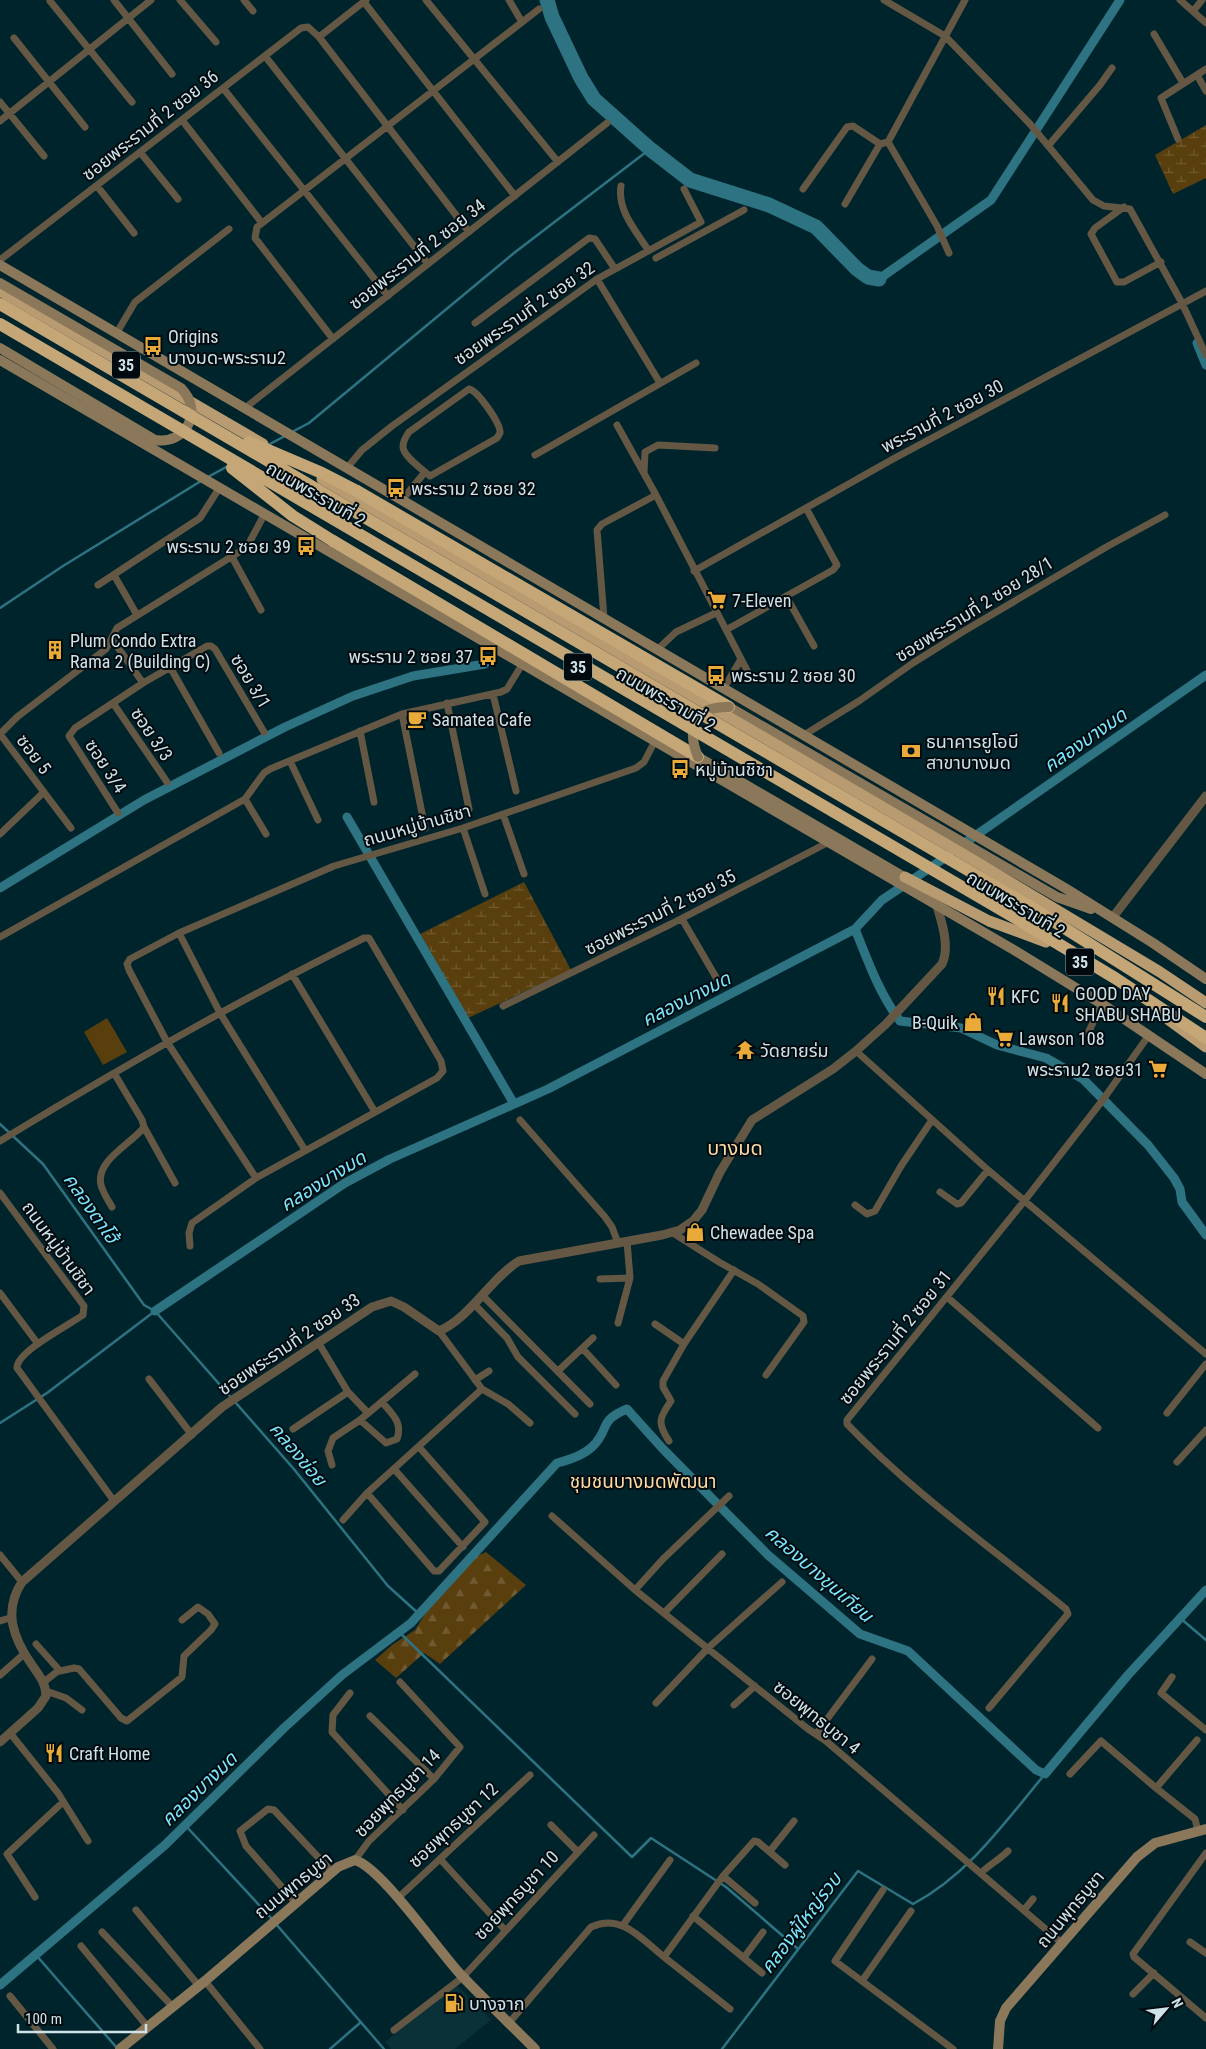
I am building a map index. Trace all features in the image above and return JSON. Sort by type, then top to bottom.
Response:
[{"type":"highway","name":"ถนนพระรามที่ 2","points":[[0,291],[282,454],[379,514],[545,608],[938,840],[983,861],[1206,1003]]},
{"type":"highway","points":[[0,304],[1031,907],[1206,1017]]},
{"type":"highway","points":[[0,324],[1038,931],[1115,978],[1206,1038]]},
{"type":"highway","name":"ถนนพระรามที่ 2","points":[[0,329],[1112,981],[1206,1046]]},
{"type":"highway","points":[[203,422],[346,484],[729,707]]},
{"type":"highway","points":[[194,438],[318,533],[698,757]]},
{"type":"highway","points":[[905,877],[923,891],[989,922],[1046,942]]},
{"type":"main road","name":"35","points":[[0,265],[1113,917],[1206,979]]},
{"type":"main road","points":[[0,283],[181,388],[192,406],[191,419],[181,435],[169,440],[154,440],[0,348]]},
{"type":"main road","name":"35","points":[[0,360],[524,663],[888,878],[923,891],[937,906],[1102,1004],[1206,1074]]},
{"type":"main road","points":[[905,877],[698,757],[692,738],[696,720],[710,708],[729,707],[983,861],[1057,897],[1113,917]]},
{"type":"main road","points":[[923,891],[952,909],[967,923]]},
{"type":"main road","name":"ถนนพุทธบูชา","points":[[998,2049],[1000,2021],[1006,2008],[1137,1857],[1155,1843],[1202,1830]]},
{"type":"main road","name":"ถนนพุทธบูชา","points":[[123,2047],[202,1983],[332,1872],[355,1860],[364,1864],[398,1898],[463,1977],[535,2049]]},
{"type":"street","points":[[114,0],[172,74]]},
{"type":"street","points":[[0,121],[151,0]]},
{"type":"street","points":[[180,0],[216,42]]},
{"type":"street","points":[[244,0],[254,11]]},
{"type":"street","points":[[426,0],[558,162]]},
{"type":"street","points":[[509,0],[522,22]]},
{"type":"street","points":[[884,0],[945,36],[1030,124],[1098,204],[1124,207],[1133,213],[1182,302],[1206,355]]},
{"type":"street","points":[[845,204],[884,143],[965,0]]},
{"type":"street","points":[[1180,0],[1194,10],[1206,23]]},
{"type":"street","points":[[1194,10],[1202,0]]},
{"type":"street","points":[[50,1],[132,102]]},
{"type":"street","points":[[469,232],[320,37],[365,1],[515,196]]},
{"type":"street","points":[[333,339],[255,238],[257,227],[539,9]]},
{"type":"street","name":"ซอยพระรามที่ 2 ซอย 36","points":[[0,260],[301,28],[308,27],[320,37]]},
{"type":"street","points":[[1154,34],[1183,83]]},
{"type":"street","points":[[14,38],[85,127]]},
{"type":"street","points":[[265,56],[428,264]]},
{"type":"street","points":[[1048,146],[1100,85],[1112,68]]},
{"type":"street","points":[[1178,139],[1161,98],[1206,69]]},
{"type":"street","points":[[1197,75],[1206,91]]},
{"type":"street","points":[[223,88],[388,296]]},
{"type":"street","points":[[0,102],[44,156]]},
{"type":"street","points":[[182,120],[262,223]]},
{"type":"street","name":"ซอยพระรามที่ 2 ซอย 34","points":[[245,408],[607,123]]},
{"type":"street","points":[[803,189],[847,126],[853,126],[884,143],[937,226],[949,253]]},
{"type":"street","points":[[140,152],[178,199]]},
{"type":"street","points":[[97,186],[134,233]]},
{"type":"street","points":[[621,186],[620,197],[623,208],[648,250]]},
{"type":"street","points":[[684,189],[700,222],[689,227],[694,237]]},
{"type":"street","points":[[1124,207],[1095,228],[1091,234],[1117,282],[1124,282],[1161,262]]},
{"type":"street","points":[[656,258],[744,210]]},
{"type":"street","name":"ซอยพระรามที่ 2 ซอย 32","points":[[347,468],[362,450],[392,426],[597,278],[689,227]]},
{"type":"street","points":[[116,334],[135,302],[228,228]]},
{"type":"street","points":[[475,323],[589,238],[595,240],[615,269]]},
{"type":"street","points":[[597,278],[660,383]]},
{"type":"street","name":"พระรามที่ 2 ซอย 30","points":[[694,571],[1182,302],[1206,291]]},
{"type":"street","points":[[535,455],[696,363]]},
{"type":"street","points":[[472,388],[498,422],[500,433],[497,438],[433,475],[425,472],[404,452],[403,444],[406,437],[409,432],[472,388]]},
{"type":"street","points":[[617,425],[656,495],[750,676]]},
{"type":"street","points":[[644,473],[645,452],[658,445],[715,448]]},
{"type":"street","points":[[402,500],[425,472]]},
{"type":"street","points":[[98,585],[202,516],[218,485]]},
{"type":"street","points":[[604,618],[597,530],[602,524],[656,495]]},
{"type":"street","points":[[726,630],[833,570],[837,565],[806,508]]},
{"type":"street","points":[[0,734],[17,717],[106,649],[117,628],[248,547],[265,513]]},
{"type":"street","name":"ซอยพระรามที่ 2 ซอย 28/1","points":[[804,735],[859,701],[912,663],[964,631],[1164,515]]},
{"type":"street","points":[[232,557],[261,610]]},
{"type":"street","points":[[114,575],[137,615]]},
{"type":"street","points":[[786,596],[814,646]]},
{"type":"street","points":[[658,649],[676,632],[716,612]]},
{"type":"street","points":[[112,638],[143,683]]},
{"type":"street","name":"ซอย 3/1","points":[[170,667],[207,646],[211,646],[264,732]]},
{"type":"street","points":[[724,688],[742,659]]},
{"type":"street","points":[[0,938],[245,799],[264,773],[402,714],[493,694],[507,689],[524,663]]},
{"type":"street","points":[[113,703],[170,667],[219,753]]},
{"type":"street","points":[[493,694],[516,791]]},
{"type":"street","name":"ซอย 3/4","points":[[113,703],[76,728],[69,736],[118,813]]},
{"type":"street","name":"ซอย 3/3","points":[[113,703],[167,782]]},
{"type":"street","points":[[447,703],[469,809]]},
{"type":"street","points":[[402,714],[425,828]]},
{"type":"street","points":[[360,731],[374,802]]},
{"type":"street","name":"ซอย 5","points":[[0,734],[71,828]]},
{"type":"street","name":"ถนนหมู่บ้านชิชา","points":[[167,1042],[127,964],[133,956],[257,897],[368,854],[462,828],[636,768],[644,762],[655,741]]},
{"type":"street","points":[[290,761],[318,820]]},
{"type":"street","name":"ซอย 5","points":[[0,834],[44,792]]},
{"type":"street","points":[[1113,917],[1206,796]]},
{"type":"street","points":[[245,799],[266,834]]},
{"type":"street","points":[[503,814],[524,874]]},
{"type":"street","points":[[462,828],[485,894]]},
{"type":"street","name":"ซอยพระรามที่ 2 ซอย 35","points":[[503,1006],[682,919],[829,842]]},
{"type":"street","points":[[530,1423],[508,1404],[482,1389],[439,1331],[474,1304],[519,1260],[628,1242],[673,1232],[693,1221],[702,1210],[728,1158],[752,1120],[833,1069],[856,1051],[899,1011],[944,959],[942,924],[937,906]]},
{"type":"street","points":[[682,919],[717,980]]},
{"type":"street","points":[[179,933],[220,1013],[305,1150]]},
{"type":"street","points":[[0,1140],[167,1042],[292,974],[364,938],[369,938],[441,1061],[443,1071],[437,1078],[256,1178],[192,1223],[189,1234],[190,1246]]},
{"type":"street","points":[[292,974],[375,1112]]},
{"type":"street","points":[[1088,1033],[1102,1004]]},
{"type":"street","name":"ซอยพระรามที่ 2 ซอย 31","points":[[989,1708],[1068,1614],[1066,1609],[903,1478],[847,1422],[1025,1200],[1102,1101],[1149,1035]]},
{"type":"street","points":[[167,1042],[256,1178]]},
{"type":"street","points":[[856,1051],[988,1170],[1206,1354]]},
{"type":"street","points":[[114,1073],[142,1120],[175,1183]]},
{"type":"street","points":[[520,1120],[605,1218],[612,1227],[618,1243]]},
{"type":"street","points":[[855,1205],[866,1214],[875,1211],[901,1166],[932,1120]]},
{"type":"street","points":[[112,1207],[102,1186],[103,1173],[112,1156],[144,1127]]},
{"type":"street","points":[[940,1192],[957,1204],[961,1204],[988,1170]]},
{"type":"street","name":"ถนนหมู่บ้านชิชา","points":[[0,1193],[84,1306],[83,1315],[38,1344],[17,1363],[22,1378],[112,1497]]},
{"type":"street","points":[[673,1232],[758,1284],[804,1318],[766,1375]]},
{"type":"street","points":[[618,1323],[630,1278],[628,1242]]},
{"type":"street","points":[[669,1441],[661,1429],[660,1423],[671,1401],[664,1387],[664,1381],[684,1344],[734,1270]]},
{"type":"street","points":[[600,1278],[630,1278]]},
{"type":"street","points":[[0,1293],[38,1344]]},
{"type":"street","points":[[482,1295],[590,1404]]},
{"type":"street","points":[[947,1297],[1098,1428]]},
{"type":"street","name":"ซอยพระรามที่ 2 ซอย 33","points":[[10,1618],[11,1604],[22,1582],[112,1497],[192,1435],[243,1392],[372,1308],[392,1301],[439,1331]]},
{"type":"street","points":[[474,1304],[508,1338],[518,1357],[575,1414]]},
{"type":"street","points":[[656,1324],[684,1344]]},
{"type":"street","points":[[558,1371],[593,1338]]},
{"type":"street","points":[[318,1342],[348,1392],[368,1413]]},
{"type":"street","points":[[583,1349],[616,1385]]},
{"type":"street","points":[[1167,1413],[1206,1364]]},
{"type":"street","points":[[475,1380],[489,1370]]},
{"type":"street","points":[[332,1465],[328,1451],[333,1438],[360,1420],[415,1374]]},
{"type":"street","points":[[149,1379],[192,1435]]},
{"type":"street","points":[[343,1520],[367,1493],[395,1470],[482,1389]]},
{"type":"street","points":[[293,1429],[348,1392]]},
{"type":"street","points":[[360,1420],[386,1443],[397,1439],[400,1432],[398,1422],[382,1402]]},
{"type":"street","points":[[1177,1462],[1206,1430]]},
{"type":"street","points":[[367,1493],[434,1571],[439,1571],[485,1522],[419,1447]]},
{"type":"street","points":[[395,1470],[463,1547]]},
{"type":"street","points":[[635,1590],[663,1559],[728,1497]]},
{"type":"street","name":"ซอยพุทธบูชา 4","points":[[552,1516],[635,1590],[816,1734],[1063,1944]]},
{"type":"street","points":[[665,1612],[722,1554]]},
{"type":"street","points":[[0,1555],[22,1582]]},
{"type":"street","points":[[656,1703],[708,1648],[782,1582]]},
{"type":"street","points":[[0,1742],[42,1704],[45,1686],[59,1670],[79,1669],[121,1718],[130,1721],[182,1677],[184,1656],[212,1630],[215,1624],[208,1614],[198,1607],[182,1620]]},
{"type":"street","points":[[0,1621],[10,1618],[15,1636],[24,1654],[45,1686],[82,1710]]},
{"type":"street","points":[[36,1644],[59,1670]]},
{"type":"street","points":[[0,1675],[24,1654]]},
{"type":"street","points":[[816,1734],[872,1658]]},
{"type":"street","points":[[1172,1677],[1161,1693],[1206,1730]]},
{"type":"street","name":"ซอยพุทธบูชา 14","points":[[355,1860],[369,1841],[404,1810],[434,1779],[460,1746],[400,1682]]},
{"type":"street","points":[[734,1705],[754,1686]]},
{"type":"street","points":[[350,1693],[332,1715],[332,1732],[404,1810]]},
{"type":"street","points":[[370,1716],[434,1779]]},
{"type":"street","points":[[10,1734],[63,1802],[88,1841]]},
{"type":"street","points":[[1156,1788],[1197,1740]]},
{"type":"street","points":[[1070,1774],[1101,1742],[1194,1819],[1202,1830]]},
{"type":"street","name":"ซอยพุทธบูชา 12","points":[[398,1898],[530,1775]]},
{"type":"street","points":[[35,1898],[7,1854],[63,1802]]},
{"type":"street","points":[[295,1902],[246,1846],[240,1836],[240,1831],[258,1815],[268,1809],[274,1810],[332,1872]]},
{"type":"street","points":[[770,1851],[794,1821]]},
{"type":"street","points":[[551,1825],[577,1851]]},
{"type":"street","name":"ซอยพุทธบูชา 10","points":[[394,2030],[463,1977],[504,1930],[594,1835]]},
{"type":"street","points":[[664,1957],[723,1876],[754,1841],[770,1851],[784,1864]]},
{"type":"street","points":[[981,1873],[990,1864],[998,1862],[1008,1850]]},
{"type":"street","points":[[1206,1853],[1133,1954],[1206,2018]]},
{"type":"street","points":[[440,1859],[504,1930]]},
{"type":"street","points":[[623,1925],[670,1860]]},
{"type":"street","points":[[723,1876],[755,1903]]},
{"type":"street","points":[[882,1890],[835,1958],[835,1961],[952,2049]]},
{"type":"street","points":[[1024,1910],[1033,1899]]},
{"type":"street","points":[[136,1910],[260,2049]]},
{"type":"street","points":[[862,1981],[911,1910]]},
{"type":"street","points":[[693,1916],[745,1956],[762,1973]]},
{"type":"street","points":[[508,2023],[591,1927],[606,1921],[623,1925],[730,2009]]},
{"type":"street","points":[[102,1932],[172,2006]]},
{"type":"street","points":[[745,1956],[763,1932]]},
{"type":"street","points":[[1190,1942],[1206,1953]]},
{"type":"street","points":[[81,1946],[147,2026]]},
{"type":"street","points":[[1133,1994],[1154,1973]]},
{"type":"street","points":[[10,1996],[52,2049]]},
{"type":"shaded area","name":"บางจาก","points":[[457,1985],[491,2020],[455,2049],[391,2049],[385,2042]]},
{"type":"green space","points":[[1206,125],[1206,178],[1173,194],[1155,155]]},
{"type":"green space","points":[[524,882],[571,970],[468,1018],[420,934]]},
{"type":"green space","points":[[107,1018],[127,1052],[103,1065],[84,1032]]},
{"type":"green space","points":[[486,1552],[526,1585],[440,1664],[424,1653],[396,1678],[375,1660],[392,1645],[415,1630],[425,1614],[477,1556]]},
{"type":"waterway","points":[[547,0],[552,17],[581,78],[594,99],[650,149],[690,180],[769,205],[816,227],[857,269],[868,277],[879,279]]},
{"type":"waterway","points":[[879,279],[991,200],[1120,0]]},
{"type":"waterway","points":[[292,432],[309,423],[514,253],[650,149]]},
{"type":"waterway","points":[[1197,343],[1206,365]]},
{"type":"waterway","points":[[268,445],[285,436]]},
{"type":"waterway","points":[[208,477],[228,466]]},
{"type":"waterway","points":[[0,608],[63,566],[201,481]]},
{"type":"waterway","points":[[0,888],[144,800],[285,727],[353,696],[413,676],[485,664]]},
{"type":"waterway","name":"คลองบางมด","points":[[959,847],[1206,675]]},
{"type":"waterway","points":[[347,817],[514,1104]]},
{"type":"waterway","name":"คลองบางมด","points":[[155,1311],[345,1183],[390,1159],[548,1089],[855,929],[882,900],[949,855]]},
{"type":"waterway","points":[[855,929],[880,988],[900,1021],[961,1028],[997,1045],[1046,1058],[1083,1079],[1148,1145],[1174,1178],[1180,1189],[1182,1202],[1206,1235]]},
{"type":"waterway","name":"คลองข่อย","points":[[0,1124],[43,1164],[144,1305],[155,1311],[293,1468],[388,1586],[419,1614]]},
{"type":"waterway","points":[[0,1423],[47,1393],[155,1311]]},
{"type":"waterway","name":"คลองบางขุนเทียน","points":[[0,1985],[165,1845],[284,1728],[342,1675],[411,1623],[557,1463],[576,1457],[593,1446],[608,1421],[627,1409],[663,1449],[768,1555],[860,1634],[908,1651],[1036,1770],[1045,1774],[1128,1675],[1206,1590]]},
{"type":"waterway","points":[[1180,1618],[1206,1640]]},
{"type":"waterway","points":[[399,1632],[632,1857],[651,1838],[726,1887],[798,1949]]},
{"type":"waterway","name":"คลองผู้ใหญ่รวบ","points":[[722,2049],[858,1871],[913,1904],[952,1878],[969,1862],[985,1846],[1045,1774]]},
{"type":"waterway","points":[[185,1825],[272,1919]]},
{"type":"waterway","points":[[276,1924],[384,2049]]},
{"type":"waterway","points":[[36,1955],[117,2048]]},
{"type":"waterway","points":[[330,2049],[361,2022]]},
{"type":"place","name":"Origins บางมด-พระราม2","points":[[153,346]]},
{"type":"place","name":"พระราม 2 ซอย 32","points":[[396,488]]},
{"type":"place","name":"พระราม 2 ซอย 39","points":[[306,546]]},
{"type":"place","name":"7-Eleven","points":[[717,600]]},
{"type":"place","name":"Plum Condo Extra Rama 2 (Building C)","points":[[55,650]]},
{"type":"place","name":"พระราม 2 ซอย 37","points":[[488,656]]},
{"type":"place","name":"พระราม 2 ซอย 30","points":[[716,675]]},
{"type":"place","name":"Samatea Cafe","points":[[417,719]]},
{"type":"place","name":"ธนาคารยูโอบี สาขาบางมด","points":[[911,751]]},
{"type":"place","name":"หมู่บ้านชิชา","points":[[680,769]]},
{"type":"place","name":"KFC","points":[[996,996]]},
{"type":"place","name":"GOOD DAY SHABU SHABU","points":[[1060,1003]]},
{"type":"place","name":"B-Quik","points":[[973,1022]]},
{"type":"place","name":"Lawson 108","points":[[1004,1038]]},
{"type":"place","name":"วัดยายร่ม","points":[[745,1050]]},
{"type":"place","name":"พระราม2 ซอย31","points":[[1158,1069]]},
{"type":"place","name":"Chewadee Spa","points":[[695,1232]]},
{"type":"place","name":"Craft Home","points":[[54,1753]]},
{"type":"place","name":"บางจาก","points":[[454,2003]]},
{"type":"district","name":"บางมด","points":[[735,1148]]},
{"type":"district","name":"ชุมชนบางมดพัฒนา","points":[[643,1481]]},
{"type":"water label","name":"คลองตาโฮ้","points":[[91,1208]]}]
